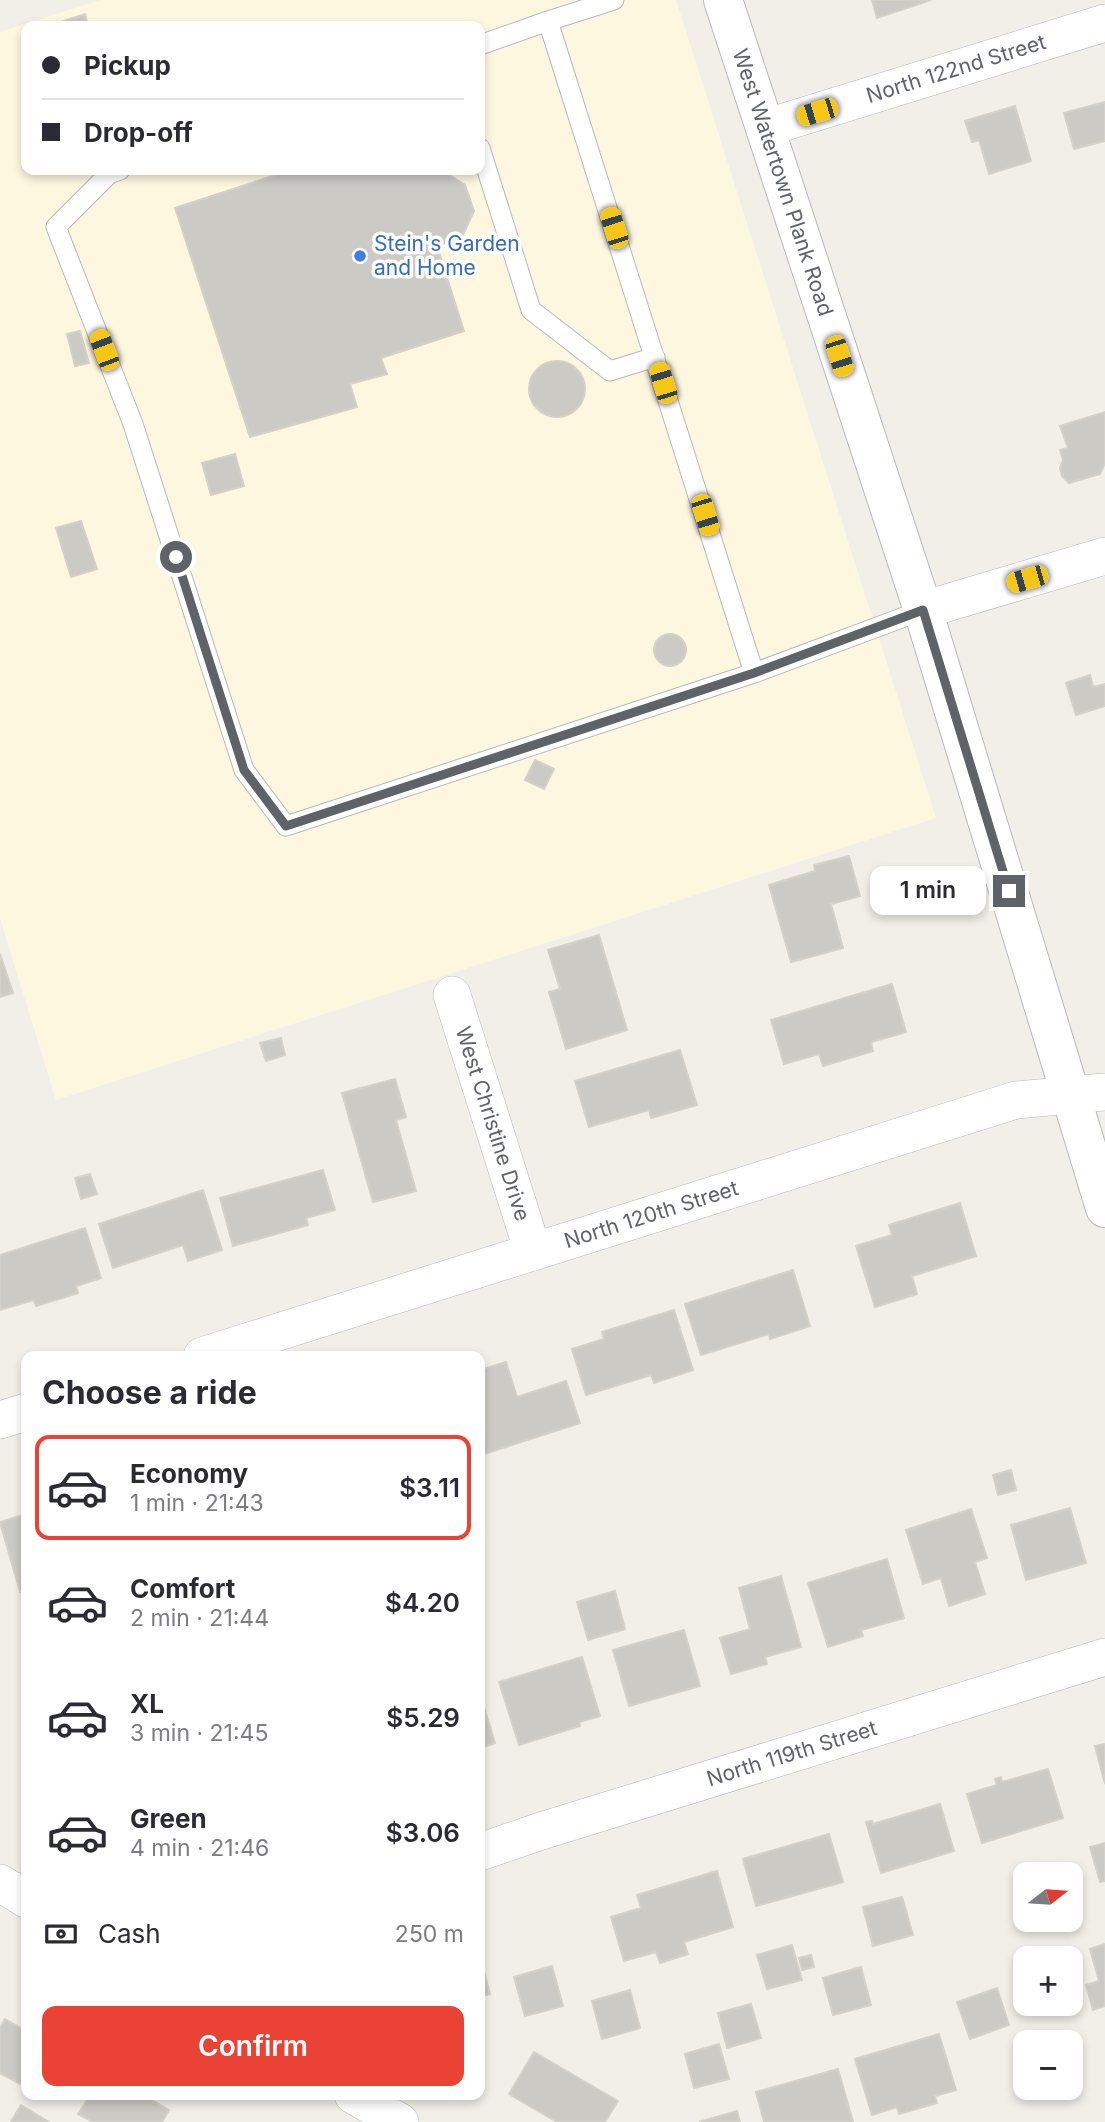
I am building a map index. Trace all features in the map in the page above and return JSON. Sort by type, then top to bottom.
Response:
[{"type":"street","name":"West Watertown Plank Road","points":[[723,0],[923,610],[1088,1094],[1105,1208]]},
{"type":"street","name":"North 122nd Street","points":[[765,128],[1105,23]]},
{"type":"street","points":[[923,610],[1105,555]]},
{"type":"street","name":"West Christine Drive","points":[[452,995],[533,1252]]},
{"type":"street","name":"North 120th Street","points":[[218,1351],[1016,1100],[1088,1094]]},
{"type":"street","points":[[0,1420],[21,1414]]},
{"type":"street","name":"North 119th Street","points":[[485,1850],[1105,1657]]},
{"type":"street","points":[[0,1883],[21,1896]]},
{"type":"street","points":[[362,2100],[400,2122]]},
{"type":"lane","points":[[485,43],[614,0]]},
{"type":"lane","points":[[548,21],[754,673]]},
{"type":"lane","points":[[485,164],[531,310],[610,371],[655,357]]},
{"type":"lane","points":[[108,175],[56,227],[133,424],[244,770],[286,826],[754,673],[923,610]]},
{"type":"shaded area","points":[[100,0],[676,0],[936,818],[56,1100],[0,918],[0,32],[21,25],[21,175],[485,175],[485,21],[34,21]]},
{"type":"building","points":[[872,0],[931,0],[877,18]]},
{"type":"building","points":[[85,14],[87,21],[64,21]]},
{"type":"building","points":[[1105,102],[1105,141],[1074,149],[1064,113]]},
{"type":"building","points":[[1015,106],[1031,161],[989,174],[979,140],[972,142],[965,121]]},
{"type":"building","points":[[276,175],[449,175],[465,185],[474,211],[462,237],[437,246],[464,331],[381,358],[387,374],[350,384],[357,407],[250,437],[175,208]]},
{"type":"building","points":[[80,331],[89,363],[75,366],[67,334]]},
{"type":"building","points":[[557,361],[572,366],[580,374],[585,389],[580,404],[572,412],[557,417],[542,412],[534,404],[529,389],[534,374],[542,366]]},
{"type":"building","points":[[1105,412],[1105,463],[1100,474],[1069,483],[1062,476],[1060,468],[1063,460],[1060,450],[1068,448],[1060,426]]},
{"type":"building","points":[[235,454],[244,486],[211,495],[202,463]]},
{"type":"building","points":[[81,521],[97,569],[71,577],[56,528]]},
{"type":"building","points":[[670,634],[681,639],[686,650],[681,661],[670,666],[659,661],[654,650],[659,639]]},
{"type":"building","points":[[1090,675],[1093,687],[1105,684],[1105,706],[1076,715],[1066,683]]},
{"type":"building","points":[[535,760],[554,769],[544,789],[525,780]]},
{"type":"building","points":[[849,856],[860,896],[831,904],[843,948],[791,962],[769,885],[815,871],[814,865]]},
{"type":"building","points":[[599,935],[627,1030],[566,1049],[549,992],[560,989],[548,950]]},
{"type":"building","points":[[0,954],[13,993],[0,997]]},
{"type":"building","points":[[892,984],[906,1032],[871,1042],[873,1051],[823,1066],[819,1054],[784,1064],[771,1020]]},
{"type":"building","points":[[281,1038],[285,1055],[266,1061],[260,1043]]},
{"type":"building","points":[[680,1050],[697,1105],[651,1118],[649,1110],[589,1127],[575,1081]]},
{"type":"building","points":[[395,1079],[406,1117],[396,1120],[416,1191],[373,1202],[342,1093]]},
{"type":"building","points":[[323,1170],[335,1210],[306,1218],[308,1225],[233,1246],[220,1198]]},
{"type":"building","points":[[90,1174],[97,1194],[81,1199],[75,1178]]},
{"type":"building","points":[[203,1190],[222,1250],[188,1261],[183,1245],[113,1268],[99,1224]]},
{"type":"building","points":[[960,1203],[976,1256],[912,1276],[917,1294],[875,1307],[856,1246],[892,1235],[889,1225]]},
{"type":"building","points":[[85,1228],[101,1278],[76,1286],[78,1293],[36,1306],[34,1300],[0,1310],[0,1255]]},
{"type":"building","points":[[793,1270],[810,1326],[770,1339],[769,1334],[701,1355],[685,1304]]},
{"type":"building","points":[[674,1310],[693,1370],[654,1383],[651,1375],[586,1395],[572,1349],[604,1339],[602,1332]]},
{"type":"building","points":[[506,1362],[517,1397],[566,1381],[580,1423],[485,1454],[485,1368]]},
{"type":"building","points":[[1011,1470],[1016,1490],[998,1495],[993,1475]]},
{"type":"building","points":[[1070,1508],[1086,1563],[1026,1580],[1011,1525]]},
{"type":"building","points":[[971,1509],[987,1558],[975,1562],[985,1594],[949,1606],[941,1578],[923,1584],[906,1530]]},
{"type":"building","points":[[21,1516],[20,1592],[0,1522]]},
{"type":"building","points":[[887,1559],[904,1618],[861,1630],[863,1636],[828,1647],[808,1583]]},
{"type":"building","points":[[781,1576],[801,1647],[765,1657],[767,1664],[731,1674],[720,1638],[750,1629],[739,1588]]},
{"type":"building","points":[[615,1591],[625,1629],[588,1640],[577,1602]]},
{"type":"building","points":[[684,1630],[700,1686],[629,1706],[613,1650]]},
{"type":"building","points":[[582,1657],[600,1716],[579,1722],[580,1726],[519,1745],[499,1682]]},
{"type":"building","points":[[485,1710],[495,1743],[485,1746]]},
{"type":"building","points":[[1105,1744],[1105,1784],[1095,1746]]},
{"type":"building","points":[[1048,1769],[1063,1818],[982,1843],[967,1794],[997,1785],[995,1779],[1001,1777],[1002,1782]]},
{"type":"building","points":[[940,1804],[954,1851],[881,1873],[866,1822],[872,1821],[873,1824]]},
{"type":"building","points":[[829,1834],[843,1882],[756,1906],[743,1859]]},
{"type":"building","points":[[1105,1843],[1105,1881],[1100,1882],[1090,1847]]},
{"type":"building","points":[[717,1871],[733,1927],[684,1942],[688,1954],[660,1963],[656,1952],[624,1961],[611,1917],[641,1908],[637,1895]]},
{"type":"building","points":[[902,1897],[913,1935],[873,1946],[863,1907]]},
{"type":"building","points":[[1105,1944],[1105,2006],[1093,2010],[1086,1985],[1099,1981],[1090,1949]]},
{"type":"building","points":[[792,1945],[802,1980],[767,1989],[757,1955]]},
{"type":"building","points":[[811,1955],[814,1967],[802,1970],[799,1958]]},
{"type":"building","points":[[552,1966],[563,2006],[525,2016],[514,1977]]},
{"type":"building","points":[[861,1967],[871,2005],[833,2015],[823,1978]]},
{"type":"building","points":[[485,1976],[490,1994],[485,1996]]},
{"type":"building","points":[[997,1988],[1009,2025],[970,2039],[957,2002]]},
{"type":"building","points":[[630,1990],[640,2028],[602,2039],[592,2001]]},
{"type":"building","points":[[751,2004],[761,2038],[727,2048],[718,2013]]},
{"type":"building","points":[[5,2019],[21,2028],[21,2084],[0,2073],[0,2028]]},
{"type":"building","points":[[939,2034],[956,2090],[935,2096],[937,2103],[899,2114],[897,2107],[872,2115],[855,2059]]},
{"type":"building","points":[[719,2044],[729,2079],[694,2088],[685,2054]]},
{"type":"building","points":[[534,2052],[618,2101],[605,2122],[557,2122],[509,2094]]},
{"type":"building","points":[[838,2069],[853,2122],[764,2122],[756,2092]]},
{"type":"building","points":[[87,2100],[152,2100],[169,2110],[162,2122],[93,2122],[78,2114]]},
{"type":"building","points":[[21,2105],[49,2122],[11,2122]]},
{"type":"building","points":[[737,2111],[740,2122],[699,2122]]},
{"type":"place","name":"Stein's Garden and Home","points":[[360,256]]},
{"type":"route","points":[[176,557],[244,770],[286,826],[754,673],[923,610],[1009,891]]}]
